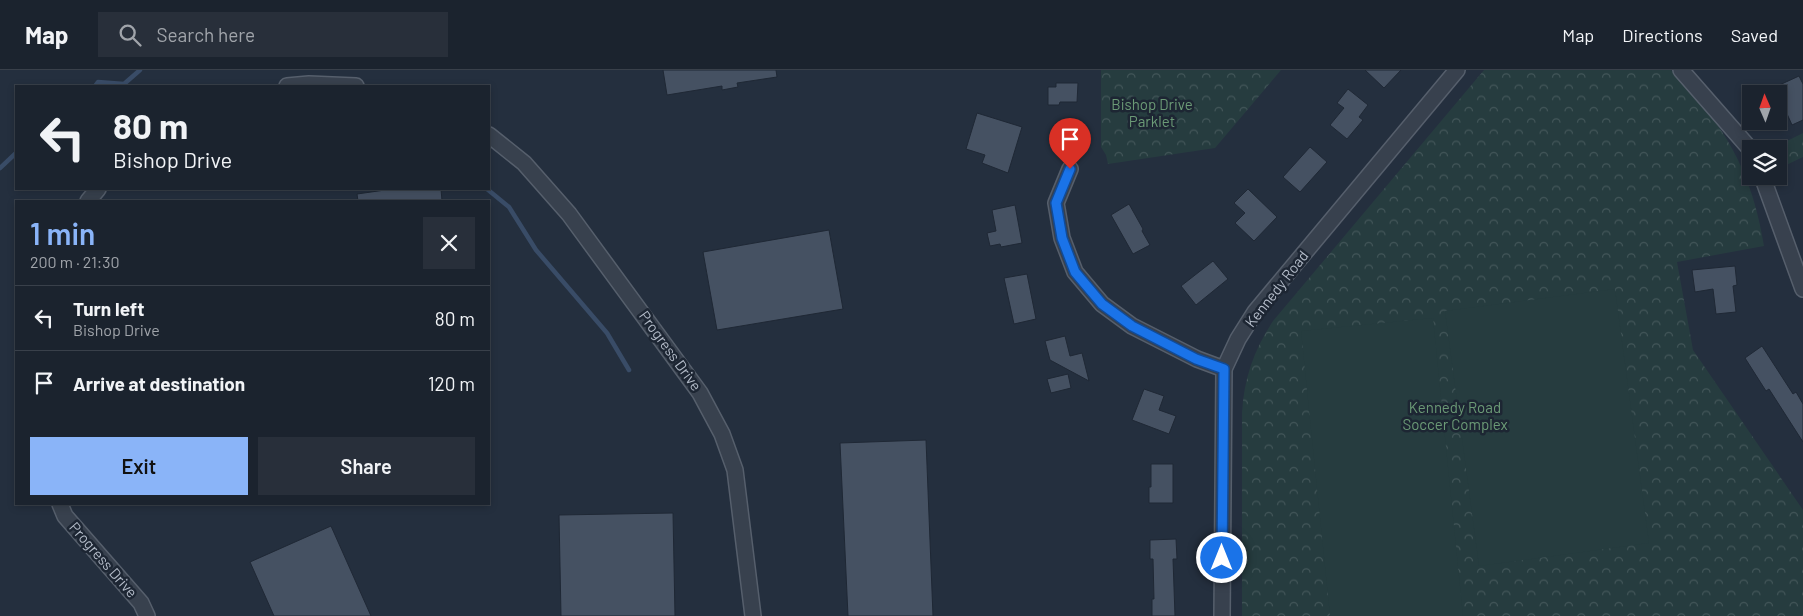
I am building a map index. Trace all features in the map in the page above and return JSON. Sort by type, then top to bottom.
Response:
[{"type":"street","name":"Kennedy Road","points":[[1222,616],[1224,369],[1238,339],[1255,312],[1457,70]]},
{"type":"street","points":[[1681,70],[1742,140]]},
{"type":"street","points":[[298,85],[332,85]]},
{"type":"street","name":"Progress Drive","points":[[490,136],[524,163],[569,214],[700,393],[722,434],[735,470],[753,616]]},
{"type":"street","points":[[1070,169],[1056,203],[1062,238],[1075,272],[1102,304],[1132,326],[1196,359],[1224,369]]},
{"type":"street","points":[[1765,185],[1803,289]]},
{"type":"street","points":[[89,200],[97,190]]},
{"type":"street","name":"Progress Drive","points":[[60,505],[64,516],[141,603],[147,616]]},
{"type":"green space","name":"Bishop Drive Parklet","points":[[1101,70],[1281,70],[1215,148],[1108,164],[1106,155],[1101,147]]},
{"type":"green space","name":"Kennedy Road Soccer Complex","points":[[1484,70],[1671,70],[1711,115],[1733,150],[1742,169],[1742,185],[1749,185],[1760,224],[1764,246],[1677,262],[1693,350],[1803,510],[1803,616],[1242,616],[1243,400],[1255,354],[1273,321]]},
{"type":"green space","points":[[1803,133],[1803,157],[1787,165],[1787,141]]},
{"type":"green space","points":[[1615,289],[1649,543],[1479,566],[1445,311]]},
{"type":"green space","points":[[1433,318],[1463,616],[1330,616],[1301,331]]},
{"type":"building","points":[[663,70],[776,70],[777,77],[737,83],[738,87],[722,90],[722,86],[667,95]]},
{"type":"building","points":[[1365,70],[1401,70],[1384,88]]},
{"type":"building","points":[[1799,76],[1803,84],[1803,120],[1792,125],[1788,116],[1788,85],[1779,85]]},
{"type":"building","points":[[1056,83],[1078,83],[1077,102],[1060,102],[1059,105],[1048,105],[1048,87],[1056,87]]},
{"type":"building","points":[[1348,89],[1368,105],[1359,117],[1363,120],[1347,139],[1330,125],[1344,108],[1337,103]]},
{"type":"building","points":[[977,113],[1022,127],[1008,173],[982,163],[985,155],[966,149]]},
{"type":"building","points":[[1310,147],[1327,162],[1300,192],[1283,177]]},
{"type":"building","points":[[1248,189],[1277,217],[1254,241],[1235,223],[1245,213],[1234,203]]},
{"type":"building","points":[[385,190],[441,190],[442,200],[358,200],[357,194]]},
{"type":"building","points":[[1129,204],[1150,245],[1133,254],[1111,215]]},
{"type":"building","points":[[1015,205],[1022,243],[1001,247],[1000,244],[990,246],[987,233],[996,231],[992,210]]},
{"type":"building","points":[[829,230],[843,309],[717,330],[703,252]]},
{"type":"building","points":[[1213,261],[1228,279],[1196,305],[1181,286]]},
{"type":"building","points":[[1735,266],[1737,285],[1733,286],[1736,312],[1716,314],[1713,289],[1695,292],[1692,270]]},
{"type":"building","points":[[1027,274],[1036,319],[1014,324],[1004,278]]},
{"type":"building","points":[[1065,336],[1070,356],[1082,353],[1089,381],[1050,360],[1045,341]]},
{"type":"building","points":[[1762,346],[1793,394],[1796,392],[1803,404],[1803,442],[1769,389],[1766,391],[1745,358]]},
{"type":"building","points":[[1068,374],[1071,388],[1051,393],[1047,379]]},
{"type":"building","points":[[1144,389],[1164,396],[1159,410],[1176,416],[1169,434],[1132,420]]},
{"type":"building","points":[[926,440],[933,616],[848,616],[840,443]]},
{"type":"building","points":[[1151,464],[1173,464],[1173,503],[1149,503]]},
{"type":"building","points":[[673,513],[675,616],[561,616],[559,515]]},
{"type":"building","points":[[331,526],[371,616],[274,616],[250,562]]},
{"type":"building","points":[[1176,539],[1177,559],[1173,559],[1175,616],[1152,616],[1152,599],[1154,599],[1153,559],[1150,559],[1150,540]]},
{"type":"waterway","points":[[96,85],[98,82],[124,84],[140,70]]},
{"type":"waterway","points":[[0,168],[15,154]]},
{"type":"waterway","points":[[488,190],[509,207],[536,250],[607,333],[629,370]]},
{"type":"route","points":[[1070,169],[1056,203],[1062,238],[1075,272],[1102,304],[1132,326],[1196,359],[1224,369],[1222,405],[1222,558]]}]
